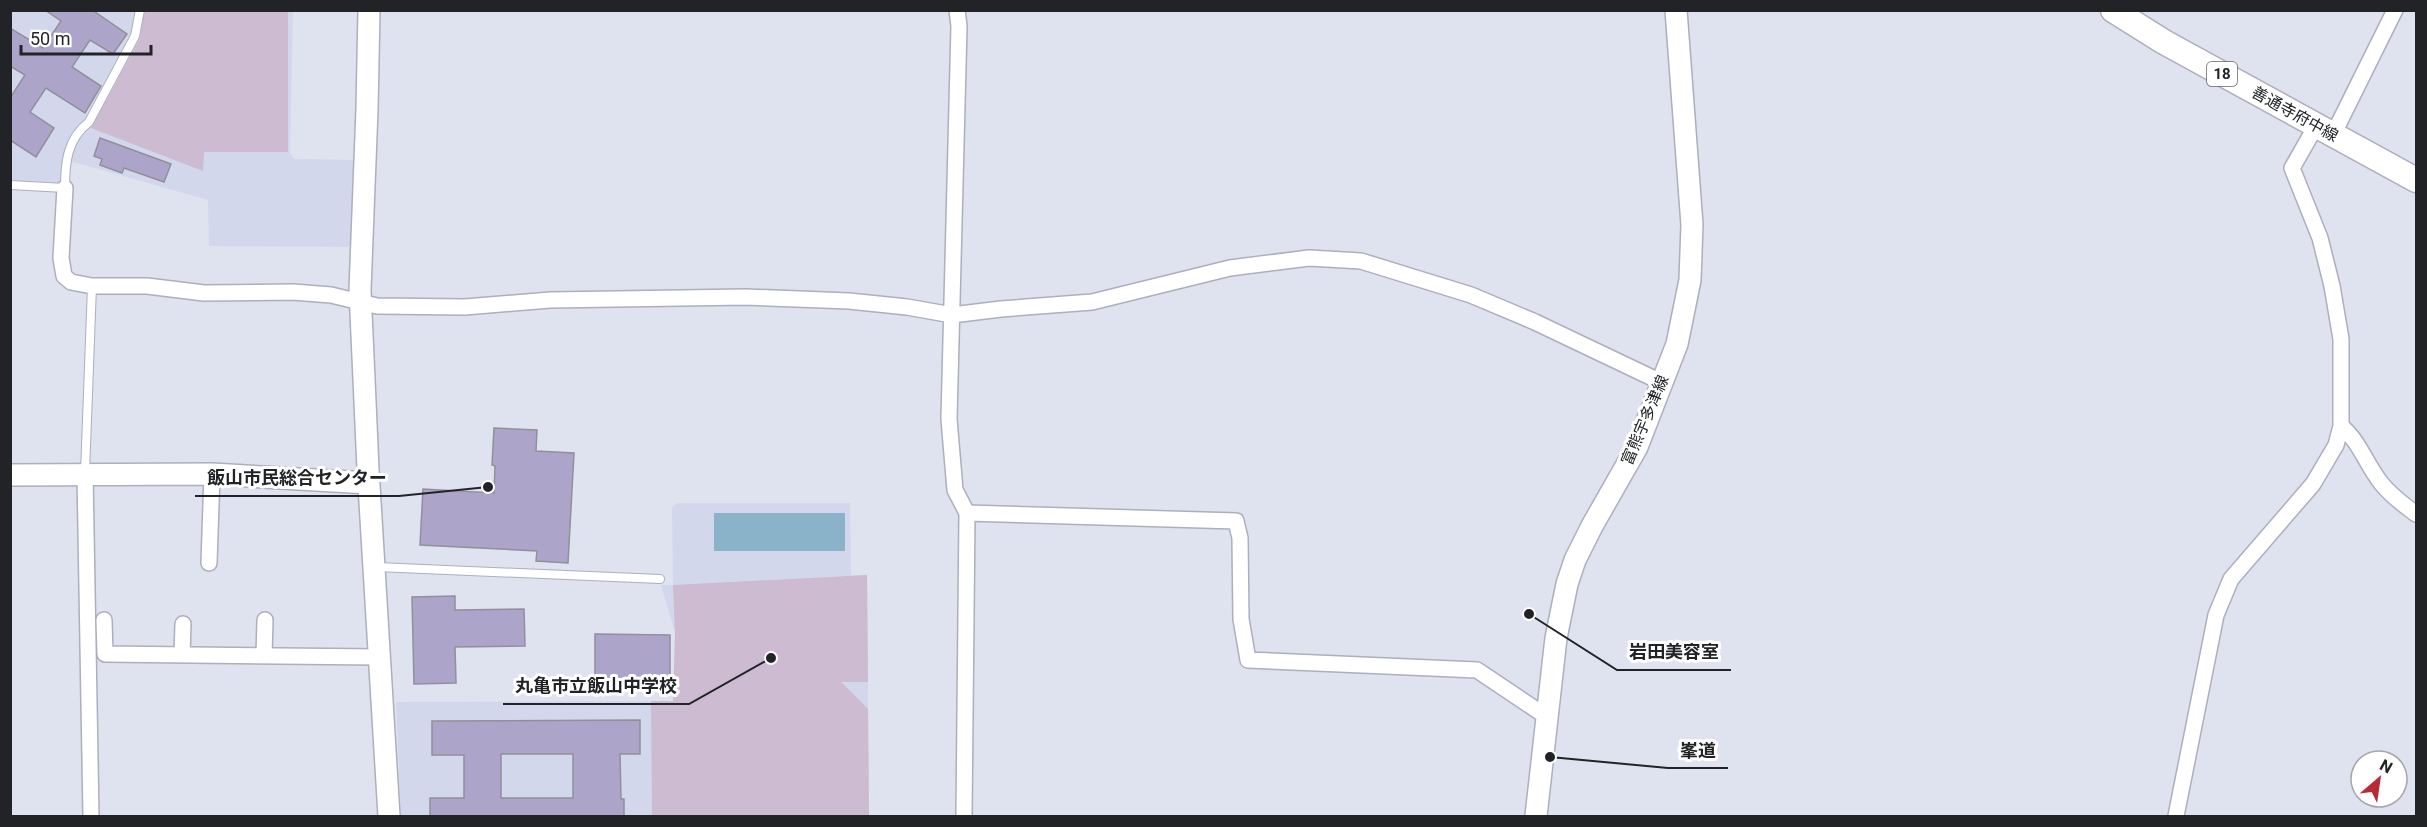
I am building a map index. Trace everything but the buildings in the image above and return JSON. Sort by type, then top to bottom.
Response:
[{"type":"main road","name":"善通寺府中線","points":[[2113,10],[2164,42],[2416,180]]},
{"type":"street","points":[[369,10],[361,303],[388,816]]},
{"type":"street","points":[[957,10],[959,26],[949,419],[955,489],[966,513],[964,816]]},
{"type":"street","name":"富熊宇多津線","points":[[1536,816],[1560,610],[1567,584],[1575,560],[1592,526],[1637,447],[1677,344],[1690,280],[1692,225],[1676,10]]},
{"type":"street","points":[[2176,816],[2206,660],[2222,598],[2231,579],[2313,483],[2336,445],[2341,426],[2341,339],[2332,286],[2320,238],[2292,168],[2324,130],[2395,10]]},
{"type":"street","points":[[65,188],[61,258],[64,276],[71,282],[92,286],[147,286],[204,293],[293,292],[331,295],[377,306],[465,307],[550,300],[746,297],[908,306],[952,315],[1092,302],[1230,268],[1275,262],[1309,258],[1361,261],[1471,296],[1535,322],[1661,382]]},
{"type":"street","points":[[2341,426],[2354,437],[2381,483],[2398,501],[2416,514]]},
{"type":"street","points":[[85,474],[91,816]]},
{"type":"street","points":[[10,475],[212,474],[369,483]]},
{"type":"street","points":[[209,563],[212,474]]},
{"type":"street","points":[[966,513],[1236,521],[1240,538],[1241,619],[1248,660],[1477,670],[1547,717]]},
{"type":"street","points":[[104,620],[105,654],[379,657]]},
{"type":"street","points":[[264,656],[265,620]]},
{"type":"street","points":[[182,655],[183,624]]},
{"type":"lane","points":[[10,185],[65,188],[65,160],[69,148],[80,129],[89,122],[135,36],[140,10]]},
{"type":"lane","points":[[85,474],[92,286]]},
{"type":"lane","points":[[374,566],[660,579]]},
{"type":"shaded area","points":[[10,11],[293,11],[290,152],[294,159],[356,160],[353,243],[348,247],[209,246],[208,200],[70,161],[70,185],[11,180]]},
{"type":"shaded area","points":[[144,11],[288,11],[288,152],[204,152],[203,171],[91,128],[140,38]]},
{"type":"shaded area","points":[[678,503],[850,503],[851,575],[867,575],[869,816],[401,816],[396,702],[673,701],[675,633],[661,585],[673,585],[672,507]]},
{"type":"shaded area","points":[[714,513],[845,513],[845,551],[714,551]]},
{"type":"shaded area","points":[[867,575],[868,682],[841,682],[868,709],[869,816],[652,816],[651,701],[673,701],[675,633],[673,585]]},
{"type":"place","name":"飯山市民総合センター","points":[[488,487]]},
{"type":"place","name":"岩田美容室","points":[[1529,614]]},
{"type":"place","name":"丸亀市立飯山中学校","points":[[771,658]]},
{"type":"place","name":"峯道","points":[[1550,757]]}]
